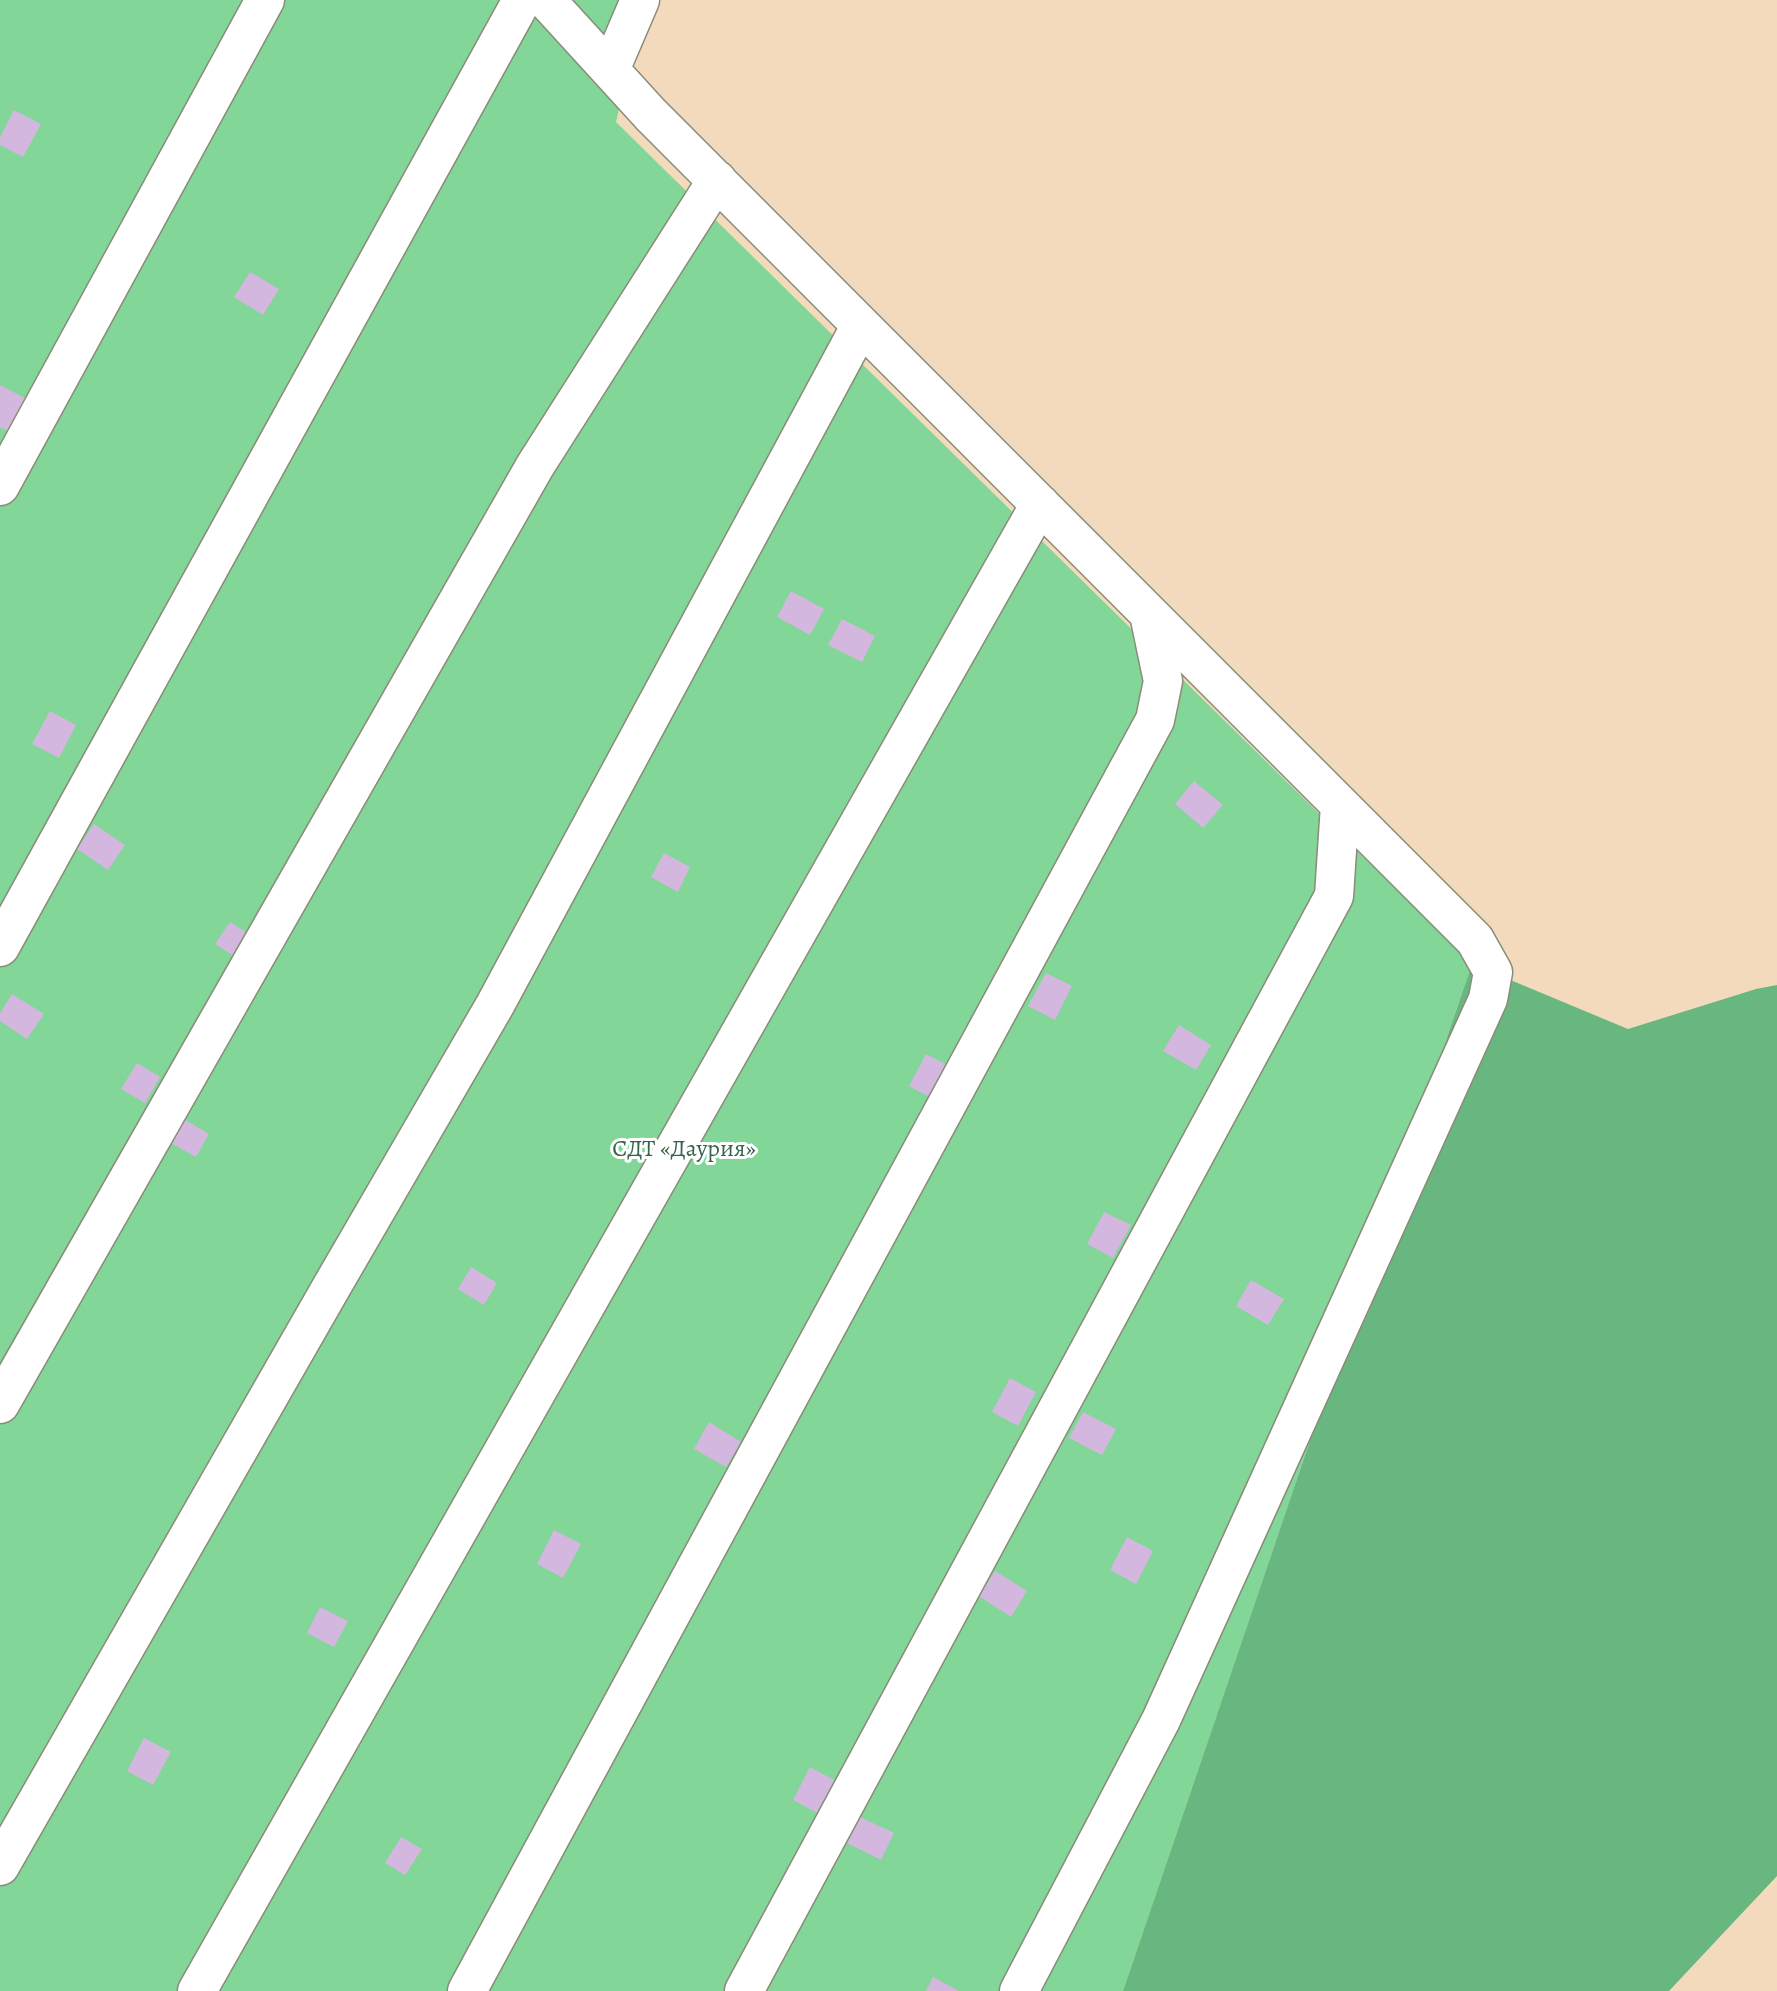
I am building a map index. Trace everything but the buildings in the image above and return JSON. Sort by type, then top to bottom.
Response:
[{"type":"lane","points":[[0,486],[265,0]]},
{"type":"lane","points":[[0,947],[522,0]]},
{"type":"lane","points":[[546,0],[651,115],[1475,940],[1493,972],[1488,999],[1161,1720],[1019,1991]]},
{"type":"lane","points":[[610,70],[640,0]]},
{"type":"lane","points":[[0,1404],[535,466],[717,180]]},
{"type":"lane","points":[[0,1866],[495,1005],[861,325]]},
{"type":"lane","points":[[197,1991],[1040,504]]},
{"type":"lane","points":[[467,1991],[1155,720],[1163,681],[1149,614]]},
{"type":"lane","points":[[744,1991],[1334,896],[1340,805]]},
{"type":"green space","name":"СДТ «Даурия»","points":[[0,0],[644,0],[616,122],[1472,964],[1123,1991],[0,1991]]},
{"type":"green space","points":[[1472,964],[1628,1029],[1777,985],[1777,1876],[1669,1991],[1123,1991]]}]
